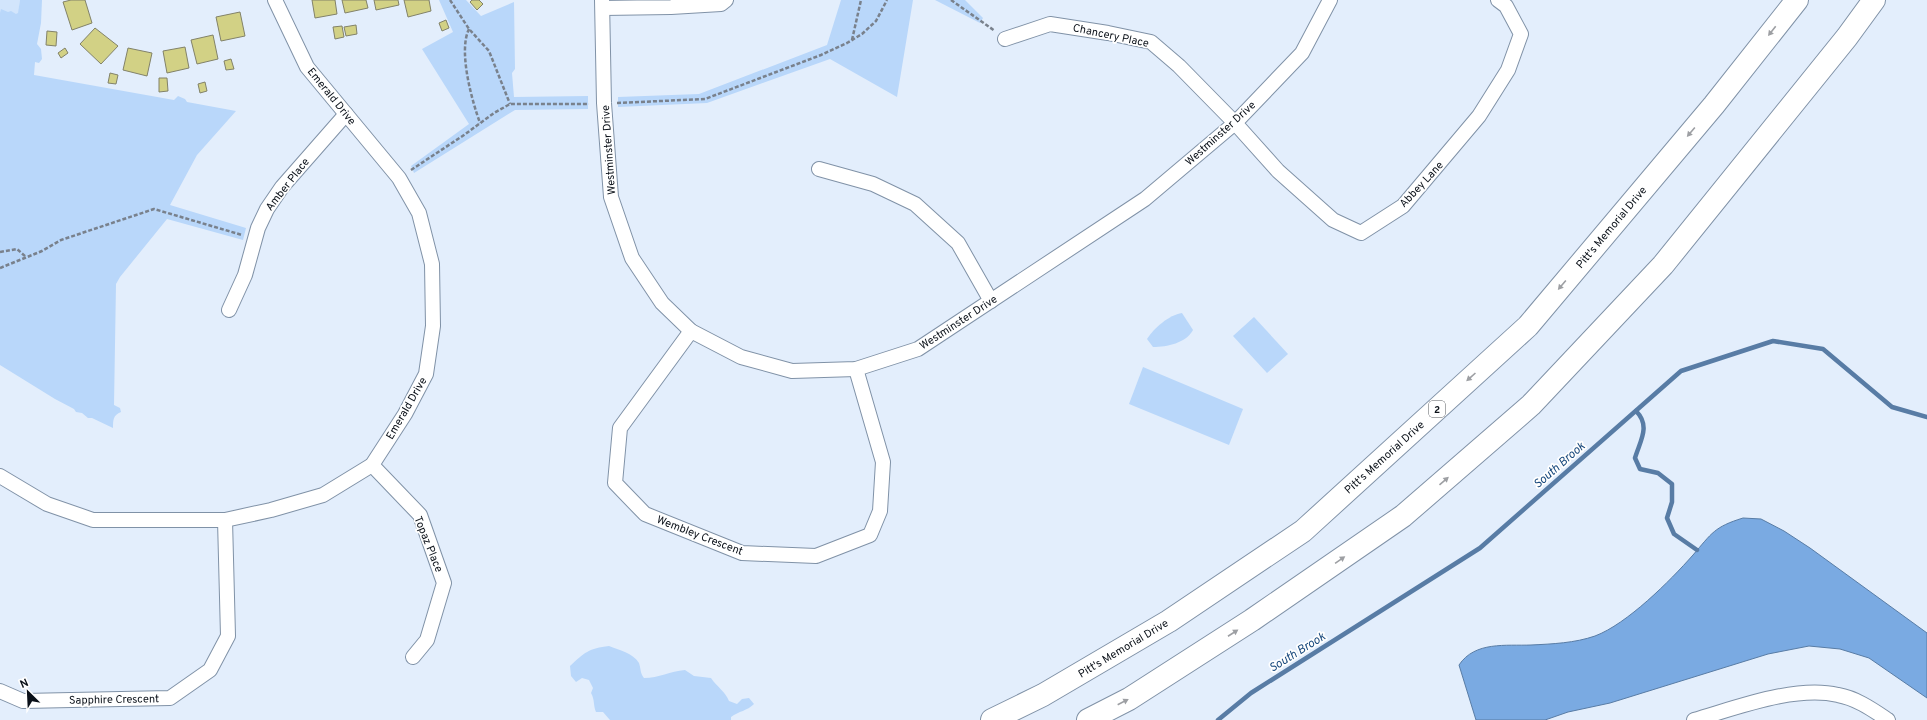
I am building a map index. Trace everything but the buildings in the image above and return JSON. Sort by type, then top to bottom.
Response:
[{"type":"highway","name":"Pitt's Memorial Drive","points":[[992,720],[1043,696],[1169,620],[1303,531],[1528,326],[1714,105],[1797,0]]},
{"type":"highway","points":[[1088,720],[1129,699],[1252,620],[1403,516],[1531,405],[1663,265],[1847,36],[1874,0]]},
{"type":"street","name":"Emerald Drive","points":[[0,476],[47,504],[93,520],[225,520],[271,510],[323,494],[372,465],[405,414],[426,374],[433,326],[432,264],[419,213],[399,178],[307,67],[275,0]]},
{"type":"street","points":[[602,4],[671,7],[722,4],[726,0]]},
{"type":"street","name":"Westminster Drive","points":[[602,4],[604,103],[611,196],[632,258],[662,303],[690,331],[741,357],[792,371],[856,369],[918,349],[1145,199],[1235,123],[1302,53],[1330,0]]},
{"type":"street","name":"Abbey Lane","points":[[1235,123],[1278,171],[1333,220],[1361,233],[1403,206],[1479,116],[1508,70],[1521,34],[1506,6],[1498,0]]},
{"type":"street","name":"Chancery Place","points":[[1005,39],[1050,24],[1108,33],[1151,42],[1179,66],[1235,123]]},
{"type":"street","name":"Amber Place","points":[[229,310],[245,275],[261,219],[274,197],[346,114]]},
{"type":"street","points":[[819,169],[873,184],[915,204],[958,243],[990,301]]},
{"type":"street","name":"Wembley Crescent","points":[[690,331],[620,428],[615,483],[645,514],[742,553],[816,556],[870,535],[880,511],[883,462],[856,369]]},
{"type":"street","name":"Topaz Place","points":[[372,465],[420,515],[444,583],[427,640],[414,657]]},
{"type":"street","name":"Sapphire Crescent","points":[[0,691],[23,701],[170,698],[210,670],[228,636],[225,520]]},
{"type":"street","points":[[1694,720],[1742,706],[1805,692],[1839,695],[1870,708],[1888,720]]},
{"type":"path","points":[[450,0],[469,29],[489,51],[510,104]]},
{"type":"path","points":[[852,40],[861,0]]},
{"type":"path","points":[[617,103],[705,99],[821,55],[852,40],[876,21],[887,0]]},
{"type":"path","points":[[951,0],[1005,39]]},
{"type":"path","points":[[469,29],[466,39],[467,70],[472,98],[480,123]]},
{"type":"path","points":[[399,178],[510,104],[590,104]]},
{"type":"path","points":[[0,268],[61,240],[154,209],[255,239]]},
{"type":"path","points":[[0,252],[17,249],[26,257]]},
{"type":"shaded area","points":[[0,0],[20,0],[12,75],[0,74]]},
{"type":"shaded area","points":[[20,0],[42,0],[41,23],[37,44],[41,49],[42,59],[39,63],[35,62],[34,75],[174,100],[178,96],[185,99],[187,102],[236,111],[197,155],[170,205],[246,228],[243,240],[167,219],[120,277],[116,284],[114,405],[120,408],[121,412],[114,418],[113,428],[92,418],[88,418],[82,413],[76,412],[74,409],[0,365],[0,13],[1,9],[8,12],[11,11],[16,14],[18,13]]},
{"type":"shaded area","points":[[439,0],[466,0],[481,16],[514,2],[515,69],[512,73],[514,97],[588,96],[588,109],[515,110],[414,173],[411,166],[469,124],[422,49],[453,32]]},
{"type":"shaded area","points":[[841,0],[913,0],[897,97],[830,59],[707,103],[618,107],[618,97],[699,94],[827,45]]},
{"type":"shaded area","points":[[935,0],[965,0],[983,18],[980,23]]},
{"type":"shaded area","points":[[1182,313],[1193,330],[1190,334],[1186,338],[1176,343],[1153,347],[1147,339],[1150,335],[1167,319]]},
{"type":"shaded area","points":[[1254,317],[1288,354],[1267,373],[1233,336]]},
{"type":"shaded area","points":[[1143,367],[1243,409],[1229,445],[1129,404]]},
{"type":"shaded area","points":[[1743,518],[1761,519],[1784,531],[1810,548],[1927,633],[1927,698],[1869,658],[1840,649],[1809,646],[1768,654],[1610,703],[1568,712],[1545,720],[1476,720],[1459,665],[1466,657],[1482,648],[1492,646],[1571,642],[1595,636],[1607,630],[1621,622],[1647,601],[1714,532],[1726,524]]},
{"type":"shaded area","points":[[609,646],[626,652],[633,657],[639,663],[641,673],[644,678],[685,670],[694,676],[711,678],[729,701],[737,704],[742,699],[749,698],[754,704],[731,717],[731,720],[610,720],[603,712],[596,712],[591,693],[593,688],[589,680],[582,678],[576,682],[571,676],[570,666],[587,652],[596,648]]},
{"type":"waterway","name":"South Brook","points":[[1218,720],[1251,693],[1480,548],[1681,371],[1773,341],[1823,349],[1892,407],[1927,417]]},
{"type":"waterway","points":[[1636,411],[1643,422],[1644,428],[1635,458],[1640,469],[1658,473],[1672,484],[1672,502],[1667,518],[1674,534],[1697,550]]}]
